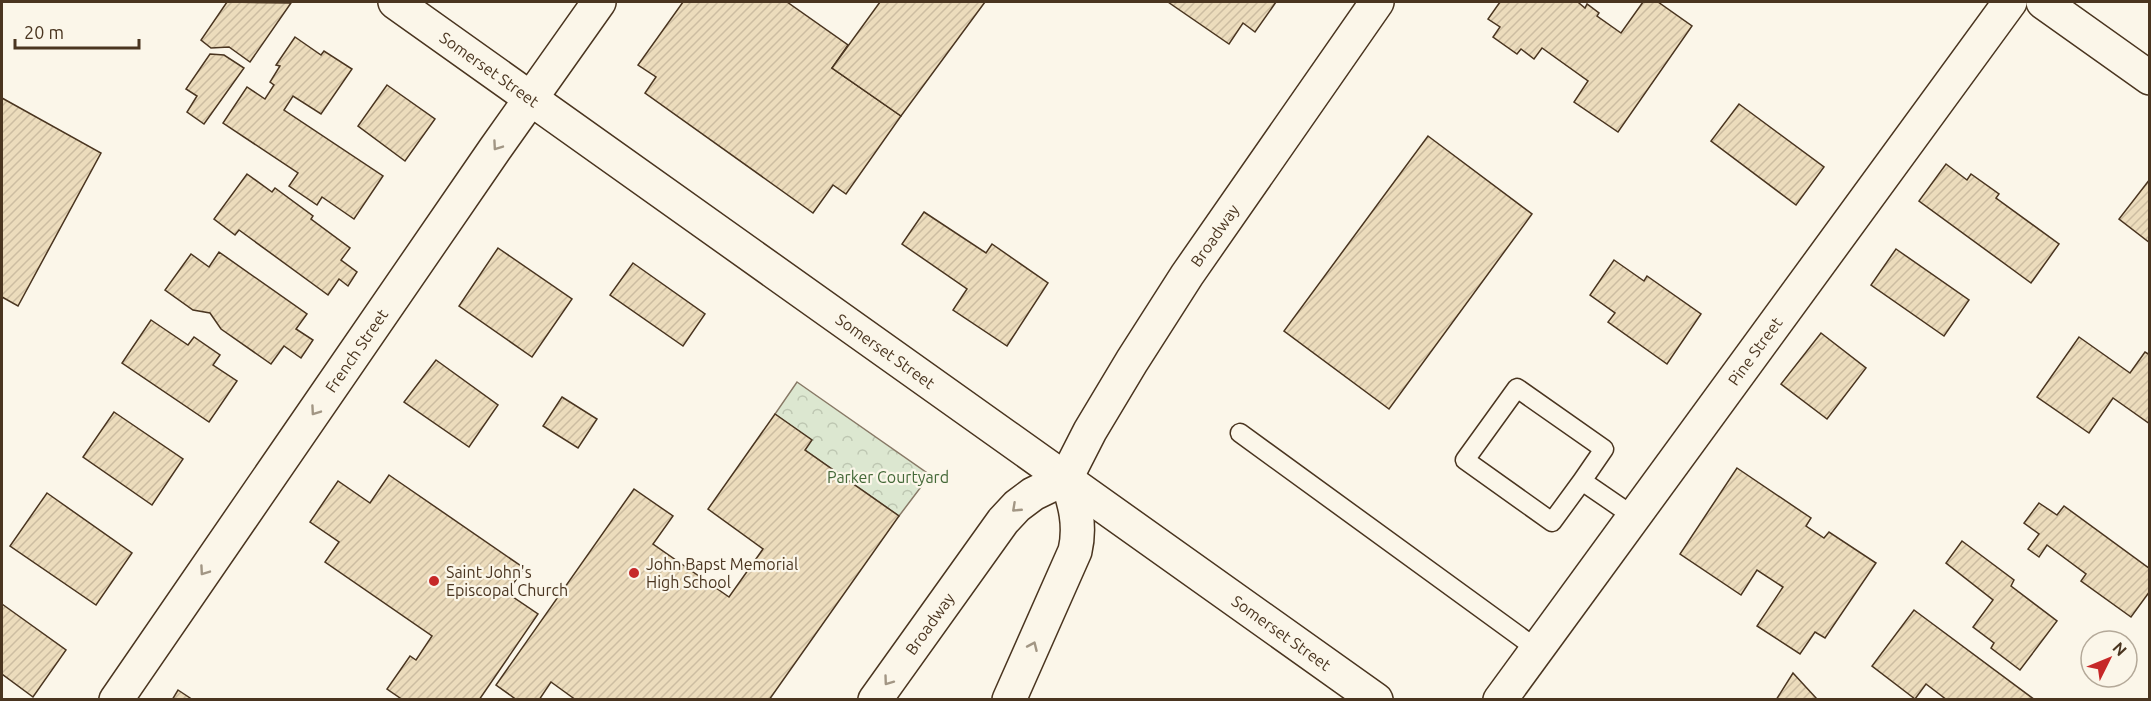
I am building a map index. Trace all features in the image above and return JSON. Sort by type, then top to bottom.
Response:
[{"type":"street","name":"Somerset Street","points":[[395,2],[1376,699]]},
{"type":"street","name":"French Street","points":[[116,699],[599,2]]},
{"type":"street","name":"Broadway","points":[[875,699],[1003,521],[1033,494],[1066,478],[1090,431],[1175,292],[1377,2]]},
{"type":"street","name":"Pine Street","points":[[1500,699],[2010,2]]},
{"type":"street","points":[[2043,2],[2150,78]]},
{"type":"street","points":[[1009,699],[1075,551],[1079,534],[1077,517],[1066,478]]},
{"type":"lane","points":[[1517,388],[1604,449],[1582,481],[1552,522],[1465,460],[1517,388]]},
{"type":"lane","points":[[1240,433],[1537,649]]},
{"type":"lane","points":[[1582,481],[1634,516]]},
{"type":"green space","name":"Parker Courtyard","points":[[797,382],[930,475],[899,516],[805,450],[811,440],[775,414]]},
{"type":"building","points":[[227,2],[291,3],[250,62],[229,47],[211,48],[201,40]]},
{"type":"building","points":[[683,2],[787,2],[848,45],[832,68],[901,116],[846,194],[833,185],[813,213],[645,93],[656,77],[638,65]]},
{"type":"building","points":[[880,2],[985,2],[901,116],[832,68]]},
{"type":"building","points":[[1168,2],[1276,2],[1255,32],[1243,23],[1229,44]]},
{"type":"building","points":[[1500,2],[1580,2],[1585,8],[1587,4],[1599,13],[1597,16],[1621,33],[1643,2],[1658,2],[1692,26],[1618,132],[1574,102],[1588,81],[1542,48],[1534,59],[1521,49],[1517,54],[1493,37],[1500,27],[1488,19]]},
{"type":"building","points":[[295,37],[321,55],[324,51],[352,69],[321,114],[293,96],[284,110],[383,176],[354,219],[322,197],[317,205],[289,186],[298,173],[223,123],[247,87],[265,99],[274,85],[270,82],[280,66],[276,65]]},
{"type":"building","points":[[210,54],[224,55],[244,68],[204,124],[187,112],[197,96],[186,89]]},
{"type":"building","points":[[387,85],[435,119],[405,161],[358,126]]},
{"type":"building","points":[[2,98],[101,153],[18,306],[2,297]]},
{"type":"building","points":[[1739,104],[1824,167],[1796,205],[1711,141]]},
{"type":"building","points":[[1428,136],[1532,214],[1389,409],[1284,331]]},
{"type":"building","points":[[1946,164],[1967,180],[1971,174],[1999,194],[1996,198],[2059,244],[2031,283],[1919,201]]},
{"type":"building","points":[[247,174],[272,192],[275,188],[313,216],[311,219],[350,248],[341,260],[357,272],[348,286],[339,279],[328,295],[239,230],[235,235],[214,219]]},
{"type":"building","points":[[2150,179],[2150,243],[2119,219]]},
{"type":"building","points":[[924,212],[986,253],[992,244],[1048,283],[1007,346],[953,310],[967,289],[902,244]]},
{"type":"building","points":[[498,248],[572,299],[532,357],[459,306]]},
{"type":"building","points":[[1896,249],[1969,300],[1944,336],[1871,285]]},
{"type":"building","points":[[219,252],[307,314],[296,329],[313,340],[301,358],[284,346],[271,364],[221,329],[210,313],[193,310],[165,290],[191,254],[209,267]]},
{"type":"building","points":[[1614,260],[1644,281],[1647,276],[1701,314],[1667,364],[1608,322],[1615,313],[1590,295]]},
{"type":"building","points":[[633,263],[705,314],[683,346],[610,295]]},
{"type":"building","points":[[151,320],[188,345],[194,337],[220,355],[213,365],[237,381],[209,422],[122,363]]},
{"type":"building","points":[[1821,333],[1866,368],[1827,419],[1781,384]]},
{"type":"building","points":[[2079,337],[2130,373],[2145,352],[2150,355],[2150,424],[2113,398],[2089,433],[2037,397]]},
{"type":"building","points":[[436,360],[498,405],[469,447],[404,402]]},
{"type":"building","points":[[562,397],[597,419],[578,448],[543,426]]},
{"type":"building","points":[[114,412],[183,459],[152,505],[83,457]]},
{"type":"building","name":"John Bapst Memorial High School","points":[[775,414],[812,440],[805,450],[899,516],[769,700],[576,700],[551,682],[539,700],[517,700],[496,685],[634,489],[673,516],[653,544],[729,597],[763,549],[708,509]]},
{"type":"building","points":[[1737,468],[1811,518],[1806,526],[1824,538],[1829,532],[1876,563],[1825,638],[1815,632],[1800,654],[1757,626],[1783,587],[1757,570],[1741,595],[1680,554]]},
{"type":"building","name":"Saint John's Episcopal Church","points":[[389,475],[524,568],[507,593],[538,614],[479,700],[403,700],[387,689],[410,656],[416,660],[432,636],[325,562],[339,542],[310,522],[338,481],[370,503]]},
{"type":"building","points":[[47,493],[132,553],[96,605],[10,546]]},
{"type":"building","points":[[2039,503],[2057,515],[2064,506],[2150,569],[2150,591],[2131,617],[2081,581],[2086,574],[2047,545],[2039,557],[2028,549],[2039,534],[2024,523]]},
{"type":"building","points":[[1962,541],[2014,580],[2011,586],[2057,621],[2020,670],[1991,648],[1994,643],[1973,627],[1993,600],[1946,563]]},
{"type":"building","points":[[2,604],[66,650],[33,697],[2,674]]},
{"type":"building","points":[[1914,610],[2035,700],[1947,700],[1926,684],[1915,699],[1872,666]]},
{"type":"building","points":[[1793,673],[1816,698],[1814,700],[1776,700]]},
{"type":"building","points":[[178,690],[193,700],[172,700]]},
{"type":"place","name":"John Bapst Memorial High School","points":[[634,573]]},
{"type":"place","name":"Saint John's Episcopal Church","points":[[434,581]]}]
